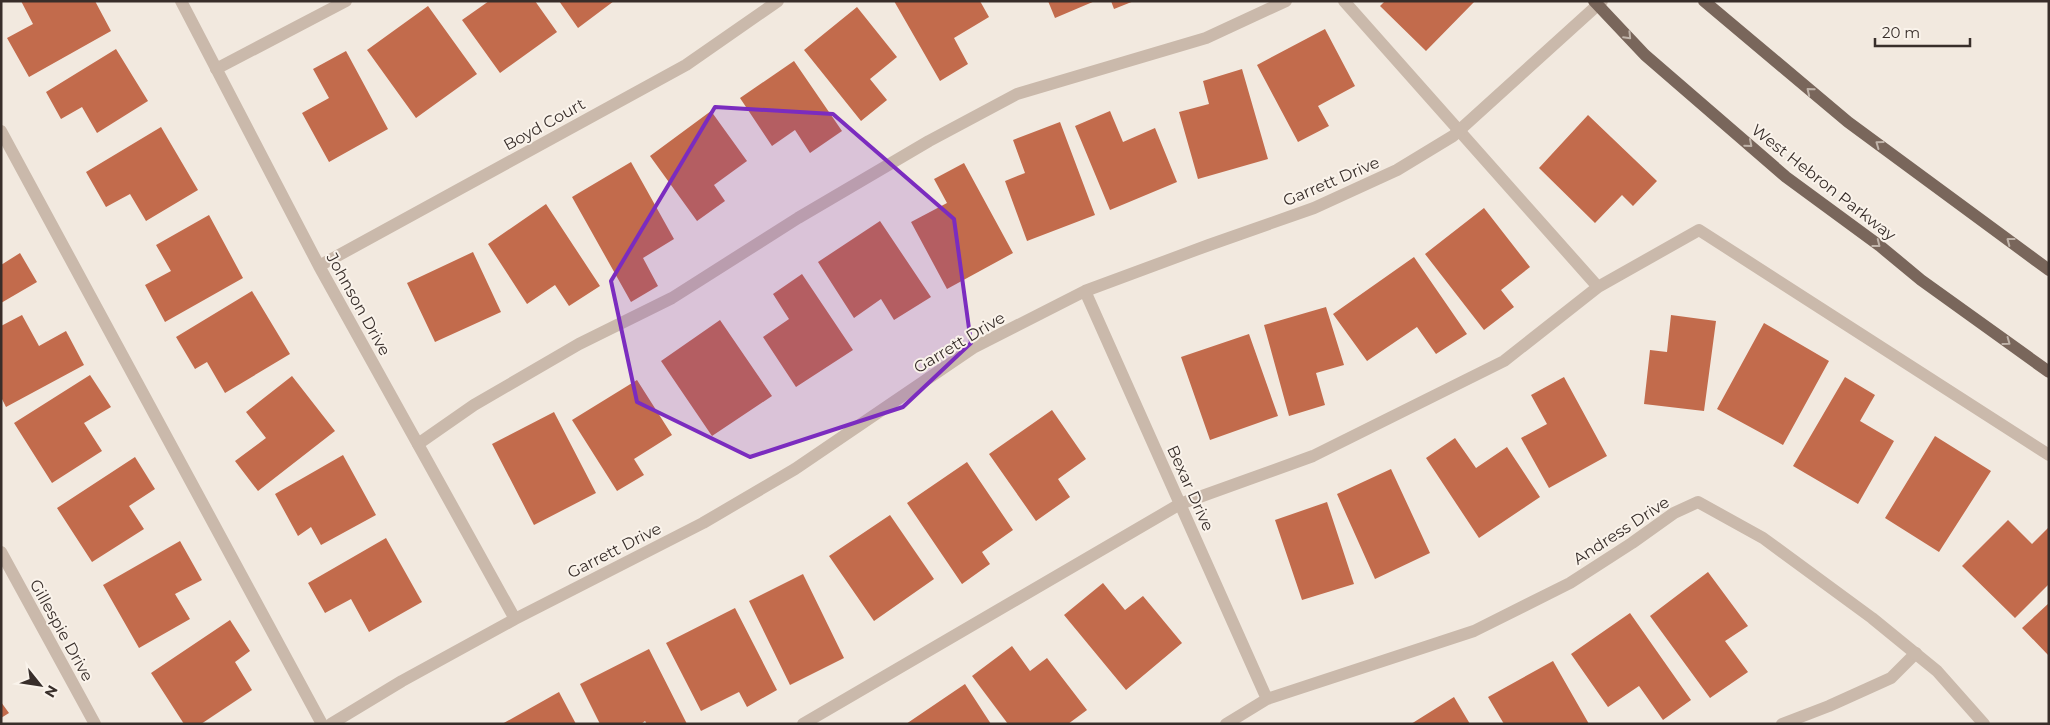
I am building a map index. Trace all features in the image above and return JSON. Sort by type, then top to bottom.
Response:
[{"type":"main road","points":[[1704,1],[1848,122],[2049,270]]},
{"type":"main road","name":"West Hebron Parkway","points":[[1598,3],[1645,55],[1786,177],[1880,246],[1920,280],[2049,372]]},
{"type":"street","name":"Johnson Drive","points":[[181,1],[319,266],[515,619]]},
{"type":"street","points":[[216,69],[346,1]]},
{"type":"street","name":"Boyd Court","points":[[319,266],[686,65],[778,1]]},
{"type":"street","points":[[418,444],[474,405],[506,386],[579,344],[672,298],[798,218],[929,141],[1017,94],[1206,38],[1286,1]]},
{"type":"street","points":[[1344,1],[1598,287]]},
{"type":"street","name":"Garrett Drive","points":[[330,724],[515,619],[703,524],[794,469],[973,348],[1085,291],[1314,208],[1397,170],[1453,136],[1598,3]]},
{"type":"street","points":[[1,131],[322,724]]},
{"type":"street","points":[[803,724],[1180,504],[1313,456],[1504,361],[1598,287],[1699,230],[2049,455]]},
{"type":"street","name":"Bexar Drive","points":[[1085,291],[1267,699]]},
{"type":"street","name":"Andress Drive","points":[[1226,724],[1267,699],[1474,630],[1570,583],[1674,513],[1698,502],[1763,538],[1872,618],[1937,671],[1984,724]]},
{"type":"street","name":"Gillespie Drive","points":[[1,552],[95,724]]},
{"type":"street","points":[[1782,724],[1829,706],[1891,678],[1916,653]]},
{"type":"highlighted area","points":[[715,107],[833,114],[954,219],[971,343],[903,407],[750,457],[637,402],[611,281]]},
{"type":"building","points":[[21,1],[95,1],[111,31],[29,77],[7,38],[33,24]]},
{"type":"building","points":[[489,1],[535,1],[557,32],[500,73],[462,20]]},
{"type":"building","points":[[559,1],[614,1],[578,28]]},
{"type":"building","points":[[894,1],[980,1],[989,17],[954,38],[968,64],[940,81]]},
{"type":"building","points":[[1048,1],[1095,1],[1055,18]]},
{"type":"building","points":[[1111,1],[1134,1],[1114,9]]},
{"type":"building","points":[[1385,1],[1475,1],[1426,51],[1380,6]]},
{"type":"building","points":[[428,6],[477,74],[416,118],[367,50]]},
{"type":"building","points":[[857,7],[897,57],[870,79],[887,100],[861,121],[804,50]]},
{"type":"building","points":[[1325,29],[1355,86],[1318,106],[1329,126],[1298,142],[1257,65]]},
{"type":"building","points":[[116,49],[148,101],[97,133],[82,107],[61,119],[46,92]]},
{"type":"building","points":[[346,51],[388,129],[329,162],[302,113],[329,98],[313,69]]},
{"type":"building","points":[[794,61],[842,131],[810,153],[795,130],[772,146],[740,98]]},
{"type":"building","points":[[1242,69],[1268,159],[1198,179],[1179,112],[1209,104],[1203,81]]},
{"type":"building","points":[[711,111],[747,161],[714,185],[725,201],[697,221],[650,156]]},
{"type":"building","points":[[1110,111],[1123,142],[1155,128],[1177,182],[1110,210],[1075,126]]},
{"type":"building","points":[[1588,115],[1657,181],[1633,206],[1622,195],[1595,223],[1539,168]]},
{"type":"building","points":[[1060,122],[1095,215],[1027,241],[1005,181],[1025,173],[1013,140]]},
{"type":"building","points":[[161,127],[198,190],[146,221],[130,194],[106,207],[86,172]]},
{"type":"building","points":[[631,162],[674,239],[643,258],[658,286],[631,302],[572,197]]},
{"type":"building","points":[[964,163],[1013,253],[947,289],[911,222],[947,203],[934,179]]},
{"type":"building","points":[[546,204],[600,286],[569,306],[555,285],[527,304],[488,244]]},
{"type":"building","points":[[1484,208],[1530,267],[1501,290],[1514,307],[1484,330],[1425,254]]},
{"type":"building","points":[[209,215],[243,278],[165,322],[145,285],[171,271],[156,245]]},
{"type":"building","points":[[880,221],[931,297],[894,320],[881,299],[854,318],[818,262]]},
{"type":"building","points":[[473,252],[501,312],[435,342],[407,283]]},
{"type":"building","points":[[20,253],[37,282],[1,303],[1,265]]},
{"type":"building","points":[[1414,257],[1467,334],[1436,354],[1417,327],[1367,361],[1333,314]]},
{"type":"building","points":[[802,274],[853,350],[796,387],[763,337],[789,319],[773,294]]},
{"type":"building","points":[[252,291],[290,354],[225,393],[207,362],[195,369],[176,337]]},
{"type":"building","points":[[1326,307],[1344,365],[1316,373],[1325,405],[1289,416],[1264,325]]},
{"type":"building","points":[[22,315],[39,346],[66,331],[84,365],[6,407],[1,397],[1,326]]},
{"type":"building","points":[[1671,315],[1716,321],[1704,411],[1644,404],[1650,350],[1667,352]]},
{"type":"building","points":[[720,320],[772,396],[712,436],[661,361]]},
{"type":"building","points":[[1764,323],[1829,361],[1783,445],[1717,409]]},
{"type":"building","points":[[1249,334],[1278,416],[1210,440],[1181,357]]},
{"type":"building","points":[[90,375],[111,407],[84,423],[102,451],[52,483],[14,423]]},
{"type":"building","points":[[292,376],[335,431],[258,491],[235,461],[266,438],[246,412]]},
{"type":"building","points":[[1564,377],[1607,456],[1549,488],[1521,438],[1547,424],[1531,395]]},
{"type":"building","points":[[1845,377],[1875,395],[1860,421],[1894,441],[1858,504],[1793,466]]},
{"type":"building","points":[[637,380],[672,435],[634,459],[644,475],[617,491],[572,420]]},
{"type":"building","points":[[1052,410],[1086,459],[1058,479],[1070,497],[1036,521],[989,454]]},
{"type":"building","points":[[554,412],[596,493],[534,525],[492,444]]},
{"type":"building","points":[[1935,436],[1991,471],[1939,552],[1885,518]]},
{"type":"building","points":[[1455,438],[1476,468],[1507,447],[1540,497],[1479,538],[1426,458]]},
{"type":"building","points":[[343,455],[376,515],[321,545],[311,527],[298,536],[275,494]]},
{"type":"building","points":[[135,457],[155,489],[129,506],[144,529],[92,562],[57,508]]},
{"type":"building","points":[[967,462],[1013,530],[982,552],[990,564],[962,584],[907,503]]},
{"type":"building","points":[[1391,469],[1430,553],[1375,579],[1337,494]]},
{"type":"building","points":[[1327,502],[1354,584],[1302,600],[1275,520]]},
{"type":"building","points":[[890,515],[934,579],[874,621],[829,556]]},
{"type":"building","points":[[2008,520],[2032,544],[2049,527],[2049,584],[2015,618],[1962,566]]},
{"type":"building","points":[[386,538],[422,602],[369,632],[351,599],[325,613],[308,583]]},
{"type":"building","points":[[180,541],[202,580],[175,594],[190,619],[139,648],[103,585]]},
{"type":"building","points":[[1708,572],[1748,626],[1725,641],[1748,672],[1710,698],[1650,616]]},
{"type":"building","points":[[803,574],[844,658],[790,685],[749,601]]},
{"type":"building","points":[[1103,583],[1125,610],[1143,596],[1182,643],[1126,690],[1064,615]]},
{"type":"building","points":[[2049,603],[2049,656],[2022,628]]},
{"type":"building","points":[[735,608],[777,690],[747,707],[739,692],[701,711],[666,643]]},
{"type":"building","points":[[1630,613],[1691,700],[1663,720],[1639,686],[1608,707],[1571,654]]},
{"type":"building","points":[[230,620],[250,651],[235,662],[252,690],[201,724],[184,724],[151,673]]},
{"type":"building","points":[[1012,646],[1030,671],[1047,658],[1087,710],[1068,724],[1008,724],[972,676]]},
{"type":"building","points":[[649,649],[687,724],[647,724],[645,721],[641,724],[600,724],[580,684]]},
{"type":"building","points":[[1553,661],[1589,724],[1504,724],[1488,697]]},
{"type":"building","points":[[965,684],[991,724],[906,724]]},
{"type":"building","points":[[559,692],[576,724],[502,724]]},
{"type":"building","points":[[1454,697],[1470,724],[1411,724]]},
{"type":"building","points":[[1,702],[9,713],[1,718]]}]
